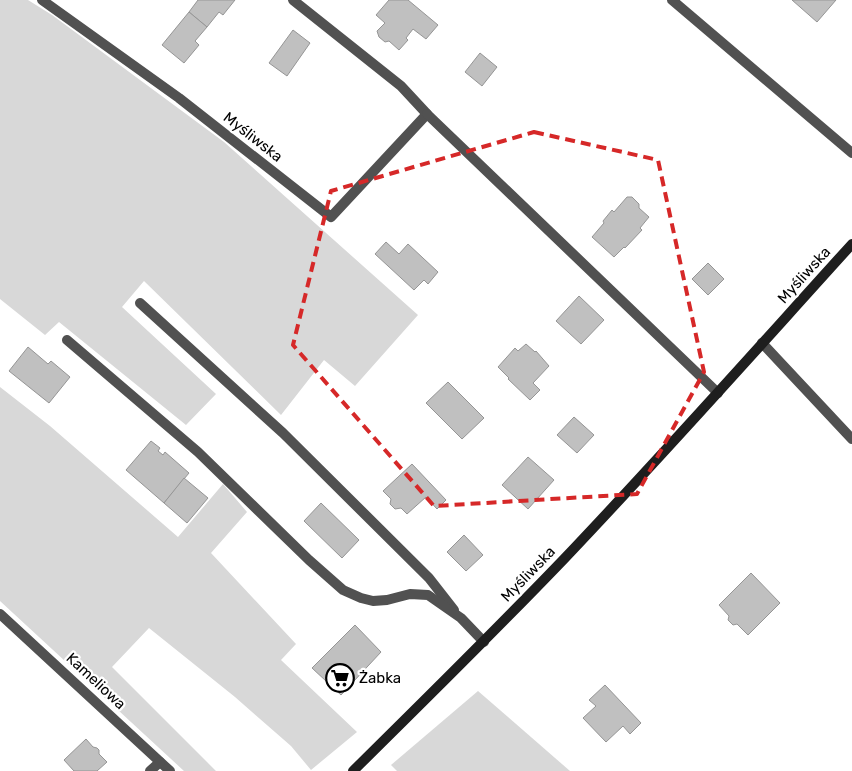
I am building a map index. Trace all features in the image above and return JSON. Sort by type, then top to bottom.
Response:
[{"type":"street","name":"Myśliwska","points":[[42,0],[179,98],[331,217],[427,114]]},
{"type":"street","points":[[293,0],[401,86],[427,114],[718,393]]},
{"type":"street","points":[[672,0],[852,153]]},
{"type":"street","name":"Myśliwska","points":[[353,771],[484,642],[564,559],[718,393],[852,244]]},
{"type":"street","points":[[140,303],[297,447],[430,578],[461,618],[484,642]]},
{"type":"street","points":[[67,340],[198,452],[343,590],[373,601],[387,600],[410,594],[428,595],[461,618]]},
{"type":"street","points":[[762,344],[852,439]]},
{"type":"street","name":"Kameliowa","points":[[0,614],[170,771]]},
{"type":"street","points":[[150,771],[160,762]]},
{"type":"highlighted area","points":[[534,132],[658,160],[704,372],[637,494],[434,506],[293,345],[331,191]]},
{"type":"shaded area","points":[[0,0],[28,0],[52,15],[224,142],[418,315],[355,386],[324,360],[281,415],[144,281],[122,307],[216,394],[186,425],[59,322],[45,335],[0,299]]},
{"type":"shaded area","points":[[0,387],[50,426],[178,537],[223,484],[247,512],[211,553],[296,644],[281,660],[357,732],[311,770],[291,746],[235,697],[149,628],[112,667],[216,771],[184,771],[0,601]]},
{"type":"shaded area","points":[[478,691],[570,771],[397,771],[391,765]]},
{"type":"building","points":[[198,0],[235,0],[223,15],[219,12],[207,27],[189,12]]},
{"type":"building","points":[[389,0],[408,0],[438,25],[426,39],[413,29],[406,38],[408,40],[399,50],[389,41],[385,42],[379,37],[377,31],[385,23],[376,15]]},
{"type":"building","points":[[792,0],[836,0],[817,22]]},
{"type":"building","points":[[189,12],[207,27],[195,41],[199,45],[184,63],[162,45]]},
{"type":"building","points":[[293,30],[310,43],[287,76],[269,63]]},
{"type":"building","points":[[480,53],[497,67],[482,86],[465,72]]},
{"type":"building","points":[[627,197],[632,197],[639,204],[639,208],[649,217],[640,228],[642,230],[614,257],[592,237],[612,210],[614,212]]},
{"type":"building","points":[[386,242],[399,254],[408,244],[438,272],[428,284],[424,280],[414,290],[375,254]]},
{"type":"building","points":[[708,263],[724,279],[708,295],[692,279]]},
{"type":"building","points":[[579,296],[604,320],[581,344],[556,321]]},
{"type":"building","points":[[526,344],[536,351],[549,366],[533,383],[540,390],[530,400],[498,367],[515,348],[518,351]]},
{"type":"building","points":[[28,347],[48,364],[51,361],[70,377],[49,403],[9,371]]},
{"type":"building","points":[[448,382],[484,418],[462,439],[426,403]]},
{"type":"building","points":[[574,417],[594,435],[577,453],[557,435]]},
{"type":"building","points":[[151,441],[160,448],[158,451],[163,455],[165,452],[189,473],[164,503],[126,470]]},
{"type":"building","points":[[528,457],[554,480],[528,509],[502,485]]},
{"type":"building","points":[[412,464],[446,500],[437,509],[426,497],[407,514],[401,508],[395,509],[390,504],[391,499],[383,491]]},
{"type":"building","points":[[184,478],[208,498],[187,523],[164,503]]},
{"type":"building","points":[[321,503],[359,540],[342,558],[304,521]]},
{"type":"building","points":[[464,535],[483,555],[466,571],[447,552]]},
{"type":"building","points":[[751,573],[780,603],[748,635],[737,624],[733,625],[728,620],[729,616],[719,605]]},
{"type":"building","points":[[355,625],[381,652],[341,695],[312,668]]},
{"type":"building","points":[[605,685],[641,723],[630,734],[623,726],[606,742],[583,718],[596,706],[589,700]]},
{"type":"building","points":[[86,739],[93,747],[99,750],[99,754],[107,762],[97,771],[74,771],[64,760]]},
{"type":"place","name":"Żabka","points":[[340,678]]}]
